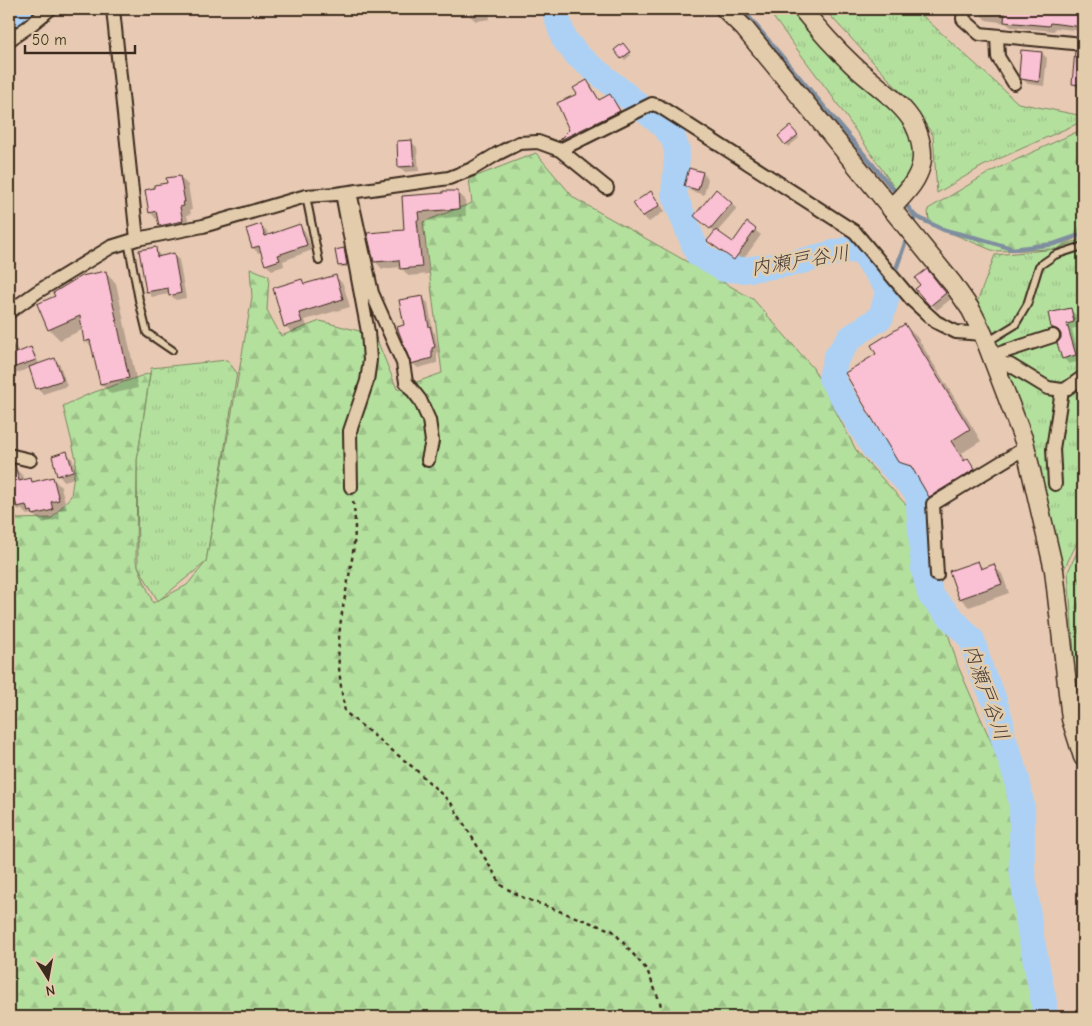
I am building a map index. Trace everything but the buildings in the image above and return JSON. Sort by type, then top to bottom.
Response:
[{"type":"street","points":[[9,40],[50,9]]},
{"type":"street","points":[[113,9],[132,240]]},
{"type":"street","points":[[725,9],[745,29],[898,207],[917,241],[971,310],[988,348],[1025,448],[1054,570],[1071,719],[1083,757]]},
{"type":"street","points":[[802,9],[821,33],[904,111],[914,124],[919,139],[921,163],[912,185],[898,207]]},
{"type":"street","points":[[964,9],[963,19],[980,34],[1083,44]]},
{"type":"street","points":[[997,36],[998,57],[1014,83]]},
{"type":"street","points":[[560,150],[652,104],[659,106],[855,232],[912,300],[936,322],[988,348],[1010,365],[1048,388],[1066,389],[1083,377]]},
{"type":"street","points":[[9,312],[37,292],[111,247],[132,240],[203,226],[306,196],[449,178],[472,169],[519,143],[538,142],[560,150],[607,188]]},
{"type":"street","points":[[346,192],[372,292],[403,363],[406,382],[420,400],[429,420],[432,441],[428,460]]},
{"type":"street","points":[[346,192],[368,332],[370,360],[367,381],[350,431],[351,487]]},
{"type":"street","points":[[988,348],[1053,336]]},
{"type":"street","points":[[1055,484],[1053,449],[1062,390]]},
{"type":"street","points":[[937,575],[934,504],[1025,448]]},
{"type":"street","points":[[9,455],[30,460]]},
{"type":"lane","points":[[306,196],[319,261]]},
{"type":"lane","points":[[132,240],[139,300],[147,332],[152,338],[172,350]]},
{"type":"lane","points":[[988,348],[1015,325],[1027,305],[1039,266],[1055,255],[1083,246]]},
{"type":"path","points":[[351,487],[355,542],[339,640],[340,677],[345,712],[415,769],[451,803],[502,886],[524,898],[613,931],[647,970],[660,1002],[663,1017]]},
{"type":"green space","points":[[767,9],[804,9],[914,124],[917,159],[898,193],[832,96]]},
{"type":"green space","points":[[824,9],[915,9],[1018,103],[1083,116],[1083,121],[983,166],[937,193],[933,135],[912,104]]},
{"type":"green space","points":[[1083,129],[1083,234],[1057,249],[994,251],[929,224],[928,209],[992,171]]},
{"type":"green space","points":[[536,153],[574,198],[753,299],[813,368],[856,450],[910,509],[958,666],[1013,792],[1029,945],[1039,1017],[9,1017],[9,502],[17,519],[52,518],[71,496],[76,459],[63,406],[89,394],[150,373],[137,460],[136,561],[153,603],[187,585],[206,562],[252,297],[250,268],[269,276],[267,310],[281,336],[320,321],[375,335],[397,389],[442,373],[423,222],[472,203],[469,179]]},
{"type":"green space","points":[[1083,238],[1083,531],[1063,571],[1036,471],[976,305],[995,255],[1056,249]]},
{"type":"green space","points":[[227,360],[237,373],[206,562],[158,601],[138,566],[137,460],[151,368]]},
{"type":"green space","points":[[1083,538],[1083,741],[1072,708],[1074,653],[1068,572]]},
{"type":"waterway","name":"内瀬戸谷川","points":[[9,25],[28,9]]},
{"type":"waterway","name":"内瀬戸谷川","points":[[554,9],[564,39],[578,56],[664,126],[673,138],[677,150],[674,195],[698,254],[724,269],[744,270],[794,263],[845,250],[861,251],[889,289],[881,317],[850,338],[836,358],[831,378],[874,448],[918,493],[924,570],[931,596],[972,640],[982,674],[991,692],[1017,779],[1022,808],[1022,867],[1030,931],[1044,1003],[1044,1017]]},
{"type":"waterway","points":[[742,9],[898,195]]},
{"type":"waterway","points":[[903,201],[915,216]]},
{"type":"waterway","points":[[912,225],[915,216],[944,230],[1013,249],[1054,244],[1083,234]]},
{"type":"waterway","points":[[889,289],[908,235]]}]
